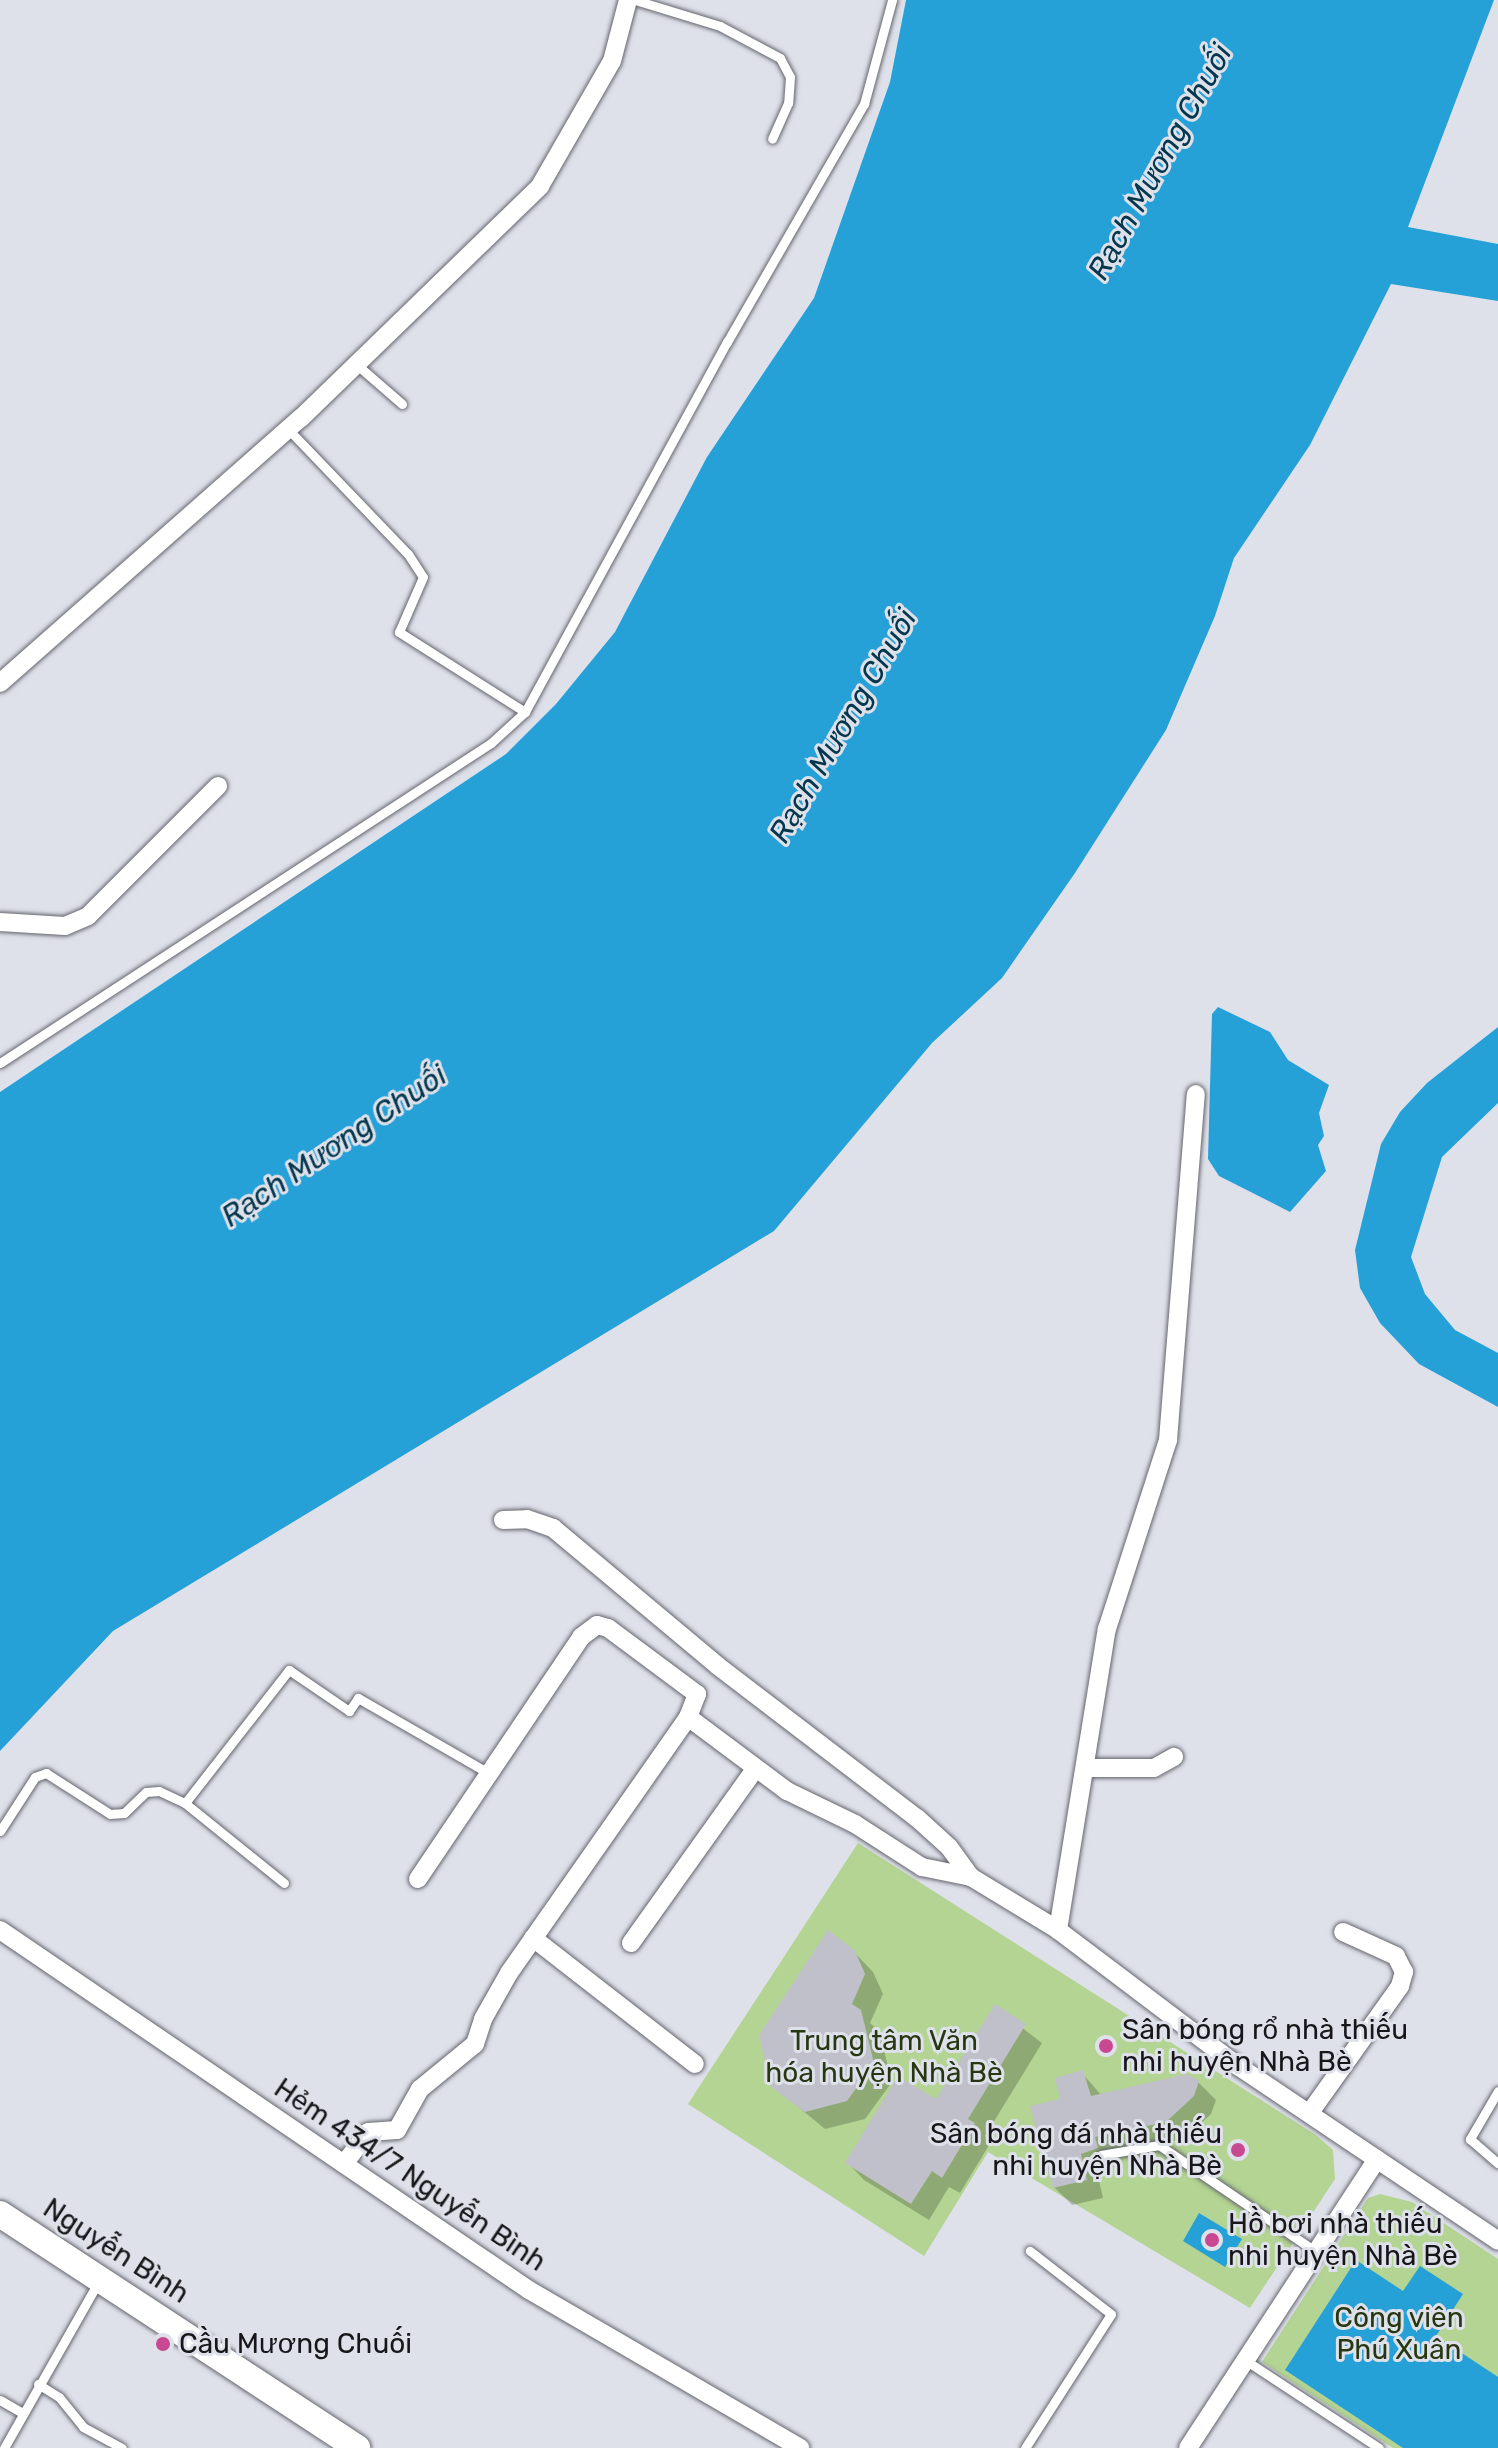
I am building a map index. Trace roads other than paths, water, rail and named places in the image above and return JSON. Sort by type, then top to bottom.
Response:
[{"type":"main road","name":"Nguyễn Bình","points":[[0,2214],[357,2448]]},
{"type":"street","points":[[0,683],[288,429],[540,186],[612,61],[628,0]]},
{"type":"street","points":[[0,922],[65,926],[88,916],[218,786]]},
{"type":"street","points":[[1058,1930],[1107,1629],[1168,1440],[1196,1094]]},
{"type":"street","points":[[503,1520],[527,1519],[553,1528],[718,1666],[917,1818],[949,1847],[971,1877]]},
{"type":"street","points":[[344,2164],[368,2132],[397,2130],[420,2089],[475,2044],[483,2019],[533,1938],[688,1717],[697,1694],[597,1625],[581,1637],[418,1879]]},
{"type":"street","points":[[688,1717],[787,1791],[855,1824],[922,1867],[971,1877],[1058,1930],[1238,2066],[1311,2111],[1498,2241]]},
{"type":"street","points":[[1085,1768],[1154,1768],[1174,1757]]},
{"type":"street","points":[[631,1943],[756,1768]]},
{"type":"street","name":"Hẻm 434/7 Nguyễn Bình","points":[[0,1930],[529,2290],[800,2448]]},
{"type":"street","points":[[1311,2111],[1400,1986],[1404,1972],[1396,1956],[1343,1932]]},
{"type":"street","points":[[533,1938],[695,2064]]},
{"type":"street","points":[[1188,2448],[1377,2159]]},
{"type":"lane","points":[[635,0],[720,26],[780,58],[790,77],[788,103],[772,139]]},
{"type":"lane","points":[[0,1063],[491,743],[525,712],[727,342],[864,104],[892,0]]},
{"type":"lane","points":[[356,364],[402,404]]},
{"type":"lane","points":[[288,429],[408,554],[423,577],[399,632],[525,712]]},
{"type":"lane","points":[[185,1803],[289,1670],[349,1711],[358,1698],[490,1774]]},
{"type":"lane","points":[[0,1831],[35,1777],[46,1773],[110,1814],[124,1813],[146,1792],[159,1791],[185,1803],[284,1883]]},
{"type":"lane","points":[[1498,2091],[1470,2139],[1498,2163]]},
{"type":"lane","points":[[1101,2155],[1159,2145],[1315,2251]]},
{"type":"lane","points":[[1025,2448],[1111,2314],[1030,2251]]},
{"type":"lane","points":[[4,2448],[21,2412],[101,2278]]},
{"type":"lane","points":[[1245,2360],[1379,2448]]},
{"type":"lane","points":[[38,2384],[59,2397],[83,2427],[122,2448]]},
{"type":"lane","points":[[0,2400],[21,2412]]},
{"type":"water","name":"Rạch Mương Chuối","points":[[906,0],[1494,0],[1408,227],[1498,244],[1498,301],[1391,284],[1310,445],[1234,558],[1215,616],[1166,730],[1075,873],[1002,978],[932,1043],[774,1231],[113,1631],[0,1751],[0,1092],[506,754],[556,704],[615,632],[707,457],[814,298],[890,82]]},
{"type":"water","points":[[1218,1007],[1270,1032],[1288,1060],[1329,1085],[1319,1113],[1324,1136],[1318,1145],[1326,1171],[1290,1212],[1219,1176],[1208,1159],[1212,1014]]},
{"type":"water","points":[[1498,1027],[1498,1103],[1442,1157],[1411,1257],[1425,1294],[1455,1330],[1498,1353],[1498,1407],[1419,1364],[1380,1323],[1360,1288],[1355,1250],[1381,1144],[1400,1112],[1427,1083]]},
{"type":"water","name":"Hồ bơi nhà thiếu nhi huyện Nhà Bè","points":[[1199,2213],[1242,2239],[1225,2267],[1183,2241]]},
{"type":"water","name":"Công viên Phú Xuân","points":[[1356,2260],[1403,2291],[1420,2266],[1463,2294],[1436,2336],[1498,2377],[1498,2448],[1403,2448],[1285,2370]]},
{"type":"place","name":"Sân bóng rổ nhà thiếu nhi huyện Nhà Bè","points":[[1106,2046]]},
{"type":"place","name":"Sân bóng đá nhà thiếu nhi huyện Nhà Bè","points":[[1238,2150]]},
{"type":"place","name":"Hồ bơi nhà thiếu nhi huyện Nhà Bè","points":[[1212,2240]]},
{"type":"place","name":"Cầu Mương Chuối","points":[[163,2344]]},
{"type":"park label","name":"Trung tâm Văn hóa huyện Nhà Bè","points":[[884,2057]]}]
